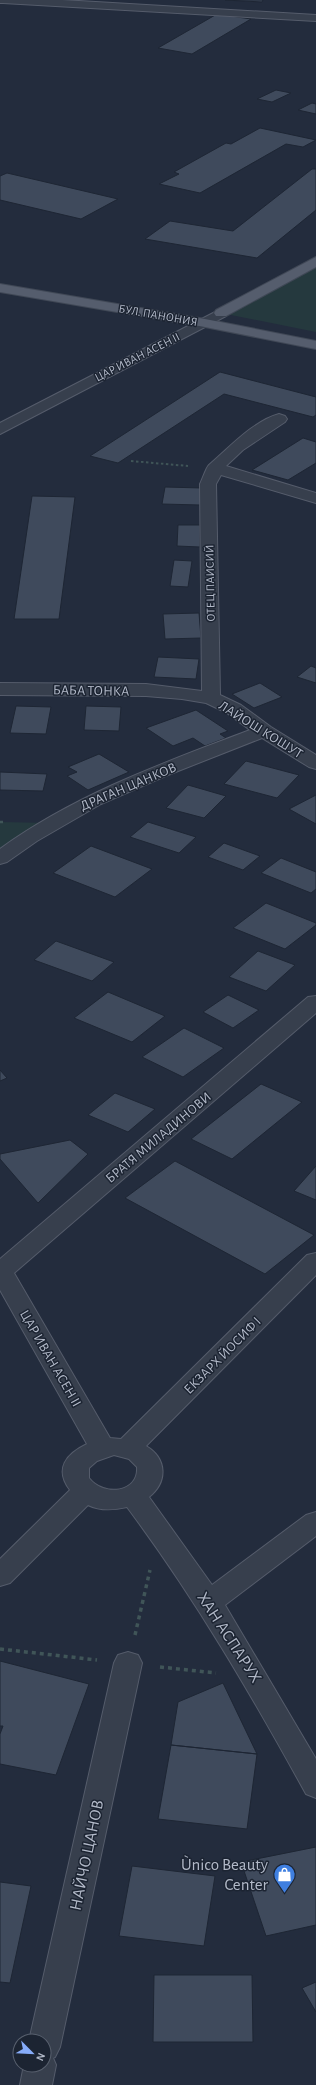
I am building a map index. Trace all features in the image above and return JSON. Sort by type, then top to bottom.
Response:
[{"type":"main road","name":"ЦАР ИВАН АСЕН II","points":[[221,313],[316,261]]},
{"type":"main road","name":"БУЛ. ПАНОНИЯ","points":[[0,276],[221,313],[316,332]]},
{"type":"main road","name":"БУЛ. ПАНОНИЯ","points":[[0,288],[156,314],[316,345]]},
{"type":"street","points":[[3,0],[316,18]]},
{"type":"street","name":"ЦАР ИВАН АСЕН II","points":[[0,429],[205,323],[221,313]]},
{"type":"street","name":"ОТЕЦ ПАИСИЙ","points":[[211,698],[208,484],[215,468],[232,450],[279,419]]},
{"type":"street","points":[[215,468],[316,498]]},
{"type":"street","name":"БАБА ТОНКА","points":[[0,689],[146,690],[182,693]]},
{"type":"street","name":"ЛАЙОШ КОШУТ","points":[[182,693],[211,698],[234,709],[264,731],[316,763]]},
{"type":"street","name":"ДРАГАН ЦАНКОВ","points":[[0,858],[50,823],[83,805],[137,781],[264,731]]},
{"type":"street","name":"БРАТЯ МИЛАДИНОВИ","points":[[0,1270],[316,1002]]},
{"type":"street","name":"ЕКЗАРХ ЙОСИФ I","points":[[115,1448],[316,1261]]},
{"type":"street","name":"ЦАР ИВАН АСЕН II","points":[[0,1270],[115,1448]]},
{"type":"street","points":[[115,1448],[145,1457],[150,1465],[151,1473],[146,1486],[134,1495],[121,1499],[108,1500],[95,1497],[85,1491],[78,1483],[76,1474],[77,1465],[82,1457],[115,1448]]},
{"type":"street","points":[[0,1576],[85,1491]]},
{"type":"street","name":"ХАН АСПАРУХ","points":[[134,1495],[159,1528],[256,1678],[316,1786]]},
{"type":"street","points":[[208,1604],[316,1522]]},
{"type":"street","name":"НАЙЧО ЦАНОВ","points":[[47,2033],[128,1663]]},
{"type":"street","points":[[36,2085],[38,2073]]},
{"type":"path","points":[[131,461],[215,468]]},
{"type":"path","points":[[128,1663],[159,1528]]},
{"type":"green space","points":[[316,261],[316,332],[221,313]]},
{"type":"green space","points":[[0,822],[50,823],[0,858]]},
{"type":"building","points":[[225,0],[263,0],[262,2]]},
{"type":"building","points":[[217,14],[251,19],[192,54],[158,48]]},
{"type":"building","points":[[276,90],[291,93],[272,102],[257,99]]},
{"type":"building","points":[[312,103],[316,104],[316,114],[298,110]]},
{"type":"building","points":[[260,128],[316,140],[303,147],[286,144],[200,193],[159,184],[179,174],[174,172],[226,143],[231,144]]},
{"type":"building","points":[[312,169],[316,169],[316,210],[257,258],[145,239],[170,221],[233,231]]},
{"type":"building","points":[[7,173],[118,199],[81,219],[0,200],[0,176]]},
{"type":"building","points":[[220,372],[316,397],[316,415],[313,417],[224,394],[118,463],[90,456]]},
{"type":"building","points":[[303,438],[316,442],[316,463],[288,480],[252,470]]},
{"type":"building","points":[[165,487],[202,488],[200,505],[162,504]]},
{"type":"building","points":[[32,496],[75,497],[59,619],[14,619]]},
{"type":"building","points":[[178,525],[200,525],[200,547],[177,546]]},
{"type":"building","points":[[174,560],[192,561],[188,587],[170,586]]},
{"type":"building","points":[[199,613],[201,638],[165,639],[163,614]]},
{"type":"building","points":[[158,657],[199,659],[196,679],[154,677]]},
{"type":"building","points":[[311,666],[316,668],[316,683],[297,677]]},
{"type":"building","points":[[260,683],[282,697],[254,708],[232,694]]},
{"type":"building","points":[[16,706],[51,707],[46,734],[10,733]]},
{"type":"building","points":[[86,706],[121,707],[119,731],[84,730]]},
{"type":"building","points":[[196,710],[228,731],[220,734],[226,738],[205,746],[193,738],[173,746],[146,728]]},
{"type":"building","points":[[99,754],[129,772],[88,790],[67,776],[77,772],[68,767]]},
{"type":"building","points":[[246,761],[299,775],[277,798],[224,784]]},
{"type":"building","points":[[0,772],[47,774],[43,791],[0,790]]},
{"type":"building","points":[[188,785],[226,796],[204,818],[166,808]]},
{"type":"building","points":[[316,795],[316,824],[289,809]]},
{"type":"building","points":[[148,822],[196,837],[179,853],[130,837]]},
{"type":"building","points":[[224,843],[260,856],[243,870],[208,857]]},
{"type":"building","points":[[91,846],[152,869],[115,897],[53,873]]},
{"type":"building","points":[[281,858],[316,872],[316,889],[311,893],[261,873]]},
{"type":"building","points":[[266,903],[316,923],[316,925],[285,949],[233,928]]},
{"type":"building","points":[[56,941],[114,962],[92,981],[34,960]]},
{"type":"building","points":[[258,951],[295,965],[266,991],[229,977]]},
{"type":"building","points":[[108,992],[165,1016],[132,1042],[74,1018]]},
{"type":"building","points":[[228,995],[259,1010],[233,1028],[203,1012]]},
{"type":"building","points":[[184,1028],[224,1048],[183,1077],[142,1057]]},
{"type":"building","points":[[0,1070],[7,1078],[0,1081]]},
{"type":"building","points":[[261,1084],[302,1102],[232,1159],[191,1139]]},
{"type":"building","points":[[115,1093],[155,1109],[128,1132],[88,1115]]},
{"type":"building","points":[[70,1140],[88,1154],[38,1203],[0,1159],[0,1154]]},
{"type":"building","points":[[175,1161],[314,1235],[265,1274],[125,1198]]},
{"type":"building","points":[[316,1166],[316,1200],[294,1191]]},
{"type":"building","points":[[0,1661],[89,1684],[56,1775],[0,1764],[0,1734],[3,1726],[0,1726]]},
{"type":"building","points":[[223,1683],[257,1754],[171,1745],[178,1702]]},
{"type":"building","points":[[171,1745],[257,1754],[247,1829],[158,1819]]},
{"type":"building","name":"Ùnico Beauty Center","points":[[316,1847],[316,1925],[266,1936],[241,1862]]},
{"type":"building","points":[[132,1866],[215,1876],[204,1946],[119,1936]]},
{"type":"building","points":[[0,1882],[31,1886],[10,1983],[0,1982]]},
{"type":"building","points":[[154,1975],[252,1975],[253,2042],[153,2042]]},
{"type":"building","points":[[316,1982],[316,2012],[302,1988]]},
{"type":"place","name":"Ùnico Beauty Center","points":[[284,1894]]}]
